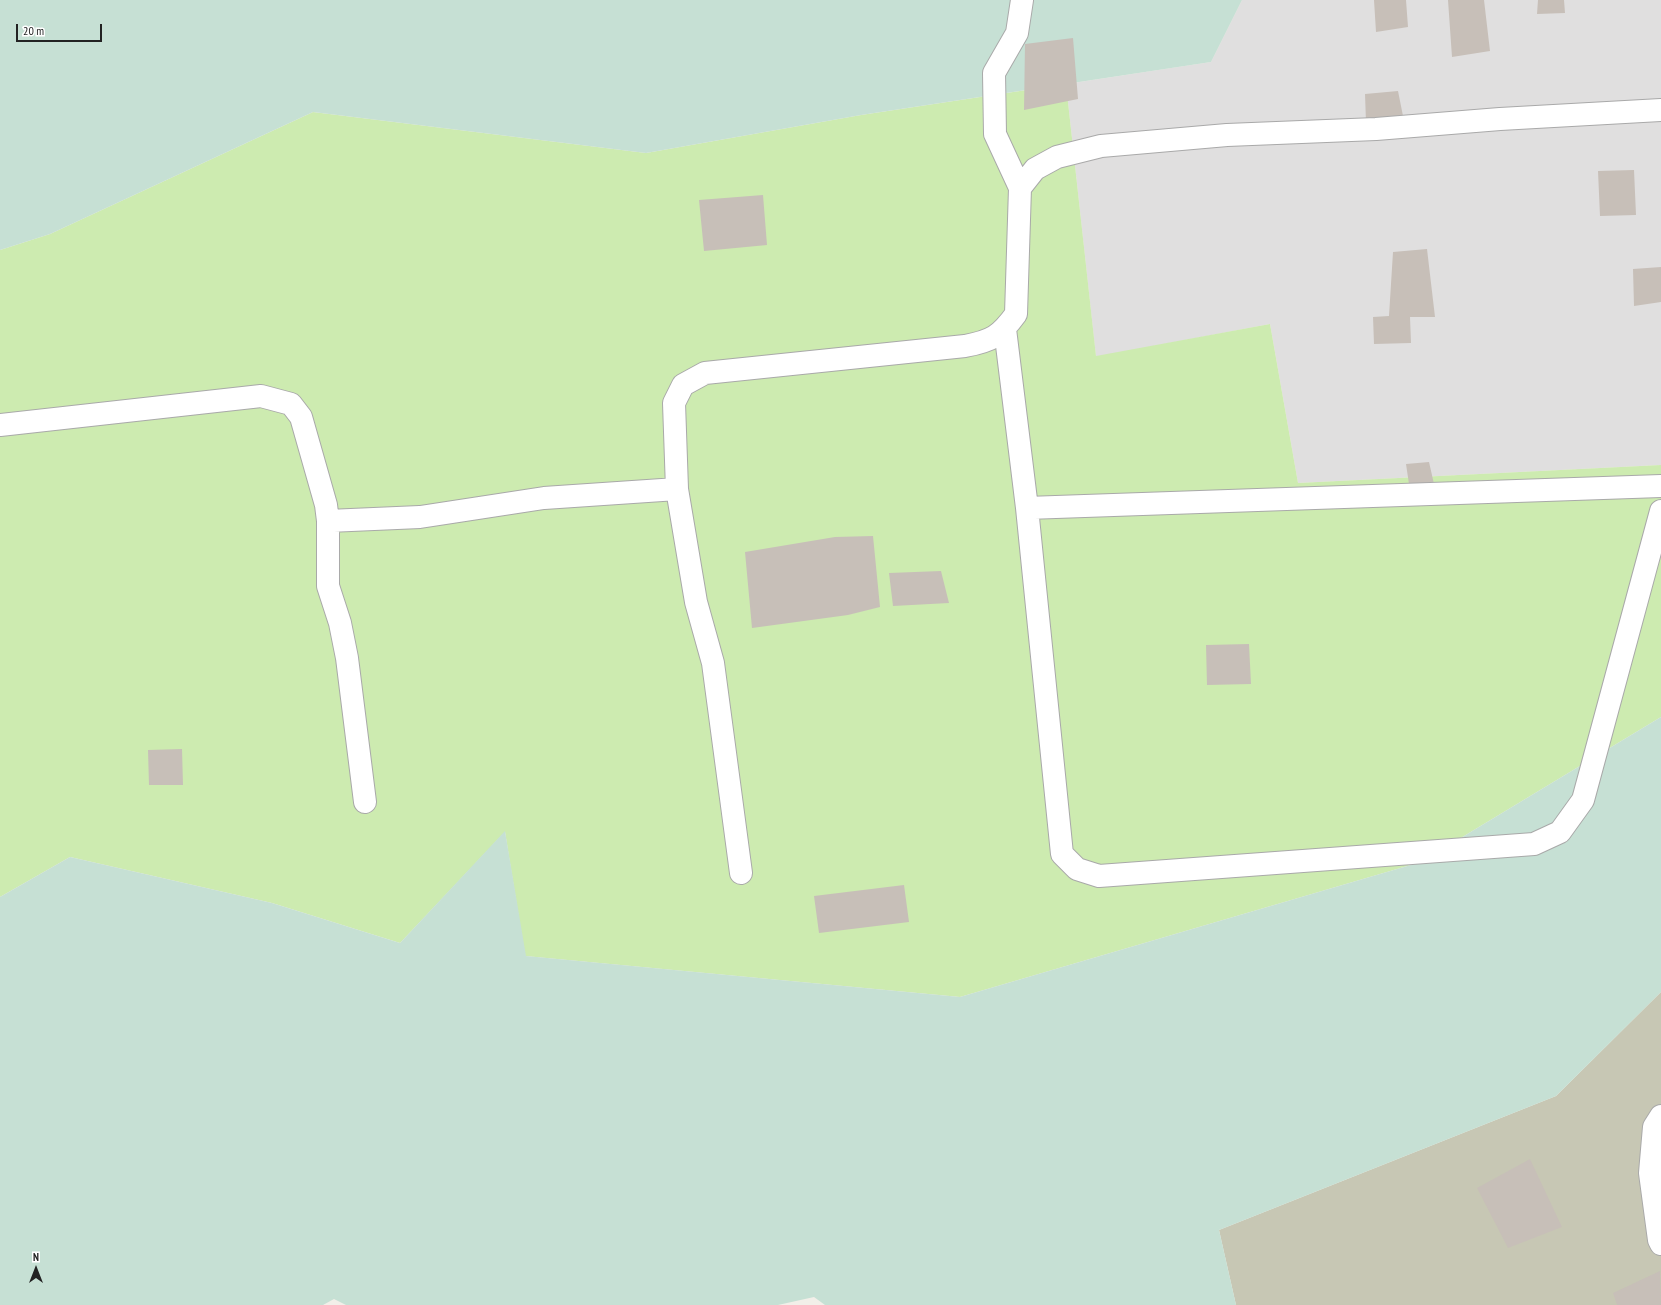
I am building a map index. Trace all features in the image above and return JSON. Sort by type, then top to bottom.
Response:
[{"type":"street","points":[[741,873],[713,663],[696,602],[677,489],[674,403],[683,385],[705,373],[965,346],[986,342],[1005,329],[1016,314],[1020,188],[994,134],[994,73],[1017,33],[1022,0]]},
{"type":"street","points":[[1020,188],[1035,169],[1057,157],[1101,146],[1227,135],[1376,129],[1500,119],[1661,110]]},
{"type":"street","points":[[1005,329],[1027,508],[1062,854],[1076,868],[1099,876],[1534,844],[1560,832],[1583,800],[1661,511]]},
{"type":"street","points":[[0,426],[261,396],[291,404],[301,417],[326,505],[328,522],[328,586],[340,624],[347,658],[365,802]]},
{"type":"street","points":[[1027,508],[1661,486]]},
{"type":"street","points":[[328,522],[420,517],[544,498],[677,489]]},
{"type":"street","points":[[1661,1116],[1654,1127],[1650,1173],[1659,1240],[1661,1244]]},
{"type":"shaded area","points":[[0,0],[1242,0],[1211,62],[861,115],[646,153],[313,112],[50,234],[0,250]]},
{"type":"shaded area","points":[[1242,0],[1661,0],[1661,465],[1298,483],[1270,324],[1096,357],[1066,84],[1211,62]]},
{"type":"shaded area","points":[[1661,717],[1661,992],[1556,1096],[1219,1230],[1236,1305],[825,1305],[814,1297],[778,1305],[346,1305],[334,1299],[323,1305],[0,1305],[0,897],[70,857],[272,903],[400,943],[505,831],[526,956],[960,997],[1421,862]]},
{"type":"shaded area","points":[[1661,992],[1661,1305],[1236,1305],[1219,1230],[1556,1096]]},
{"type":"green space","points":[[1066,84],[1096,356],[1270,324],[1298,483],[1661,465],[1661,717],[1421,862],[960,997],[525,956],[505,832],[400,943],[272,903],[70,857],[0,897],[0,250],[50,234],[313,112],[646,153],[861,115]]},
{"type":"building","points":[[1374,0],[1406,0],[1408,27],[1376,32]]},
{"type":"building","points":[[1448,0],[1484,0],[1490,51],[1452,57]]},
{"type":"building","points":[[1538,0],[1564,0],[1565,13],[1537,14]]},
{"type":"building","points":[[1073,38],[1078,99],[1024,110],[1025,44]]},
{"type":"building","points":[[1398,91],[1403,116],[1366,122],[1365,94]]},
{"type":"building","points":[[1634,170],[1636,215],[1600,216],[1598,171]]},
{"type":"building","points":[[763,195],[767,245],[704,251],[699,200]]},
{"type":"building","points":[[1427,249],[1435,317],[1410,317],[1411,343],[1374,344],[1373,317],[1389,316],[1393,252]]},
{"type":"building","points":[[1661,267],[1661,302],[1634,306],[1633,269]]},
{"type":"building","points":[[1429,462],[1434,484],[1409,484],[1406,464]]},
{"type":"building","points":[[873,536],[880,607],[848,615],[752,628],[745,552],[835,537]]},
{"type":"building","points":[[941,571],[949,603],[893,606],[889,573]]},
{"type":"building","points":[[1249,644],[1251,684],[1207,685],[1206,645]]},
{"type":"building","points":[[182,749],[183,785],[149,785],[148,750]]},
{"type":"building","points":[[904,885],[909,922],[819,933],[814,896]]},
{"type":"building","points":[[1530,1159],[1562,1227],[1508,1248],[1477,1188]]},
{"type":"building","points":[[1660,1271],[1661,1305],[1617,1305],[1613,1293]]}]
